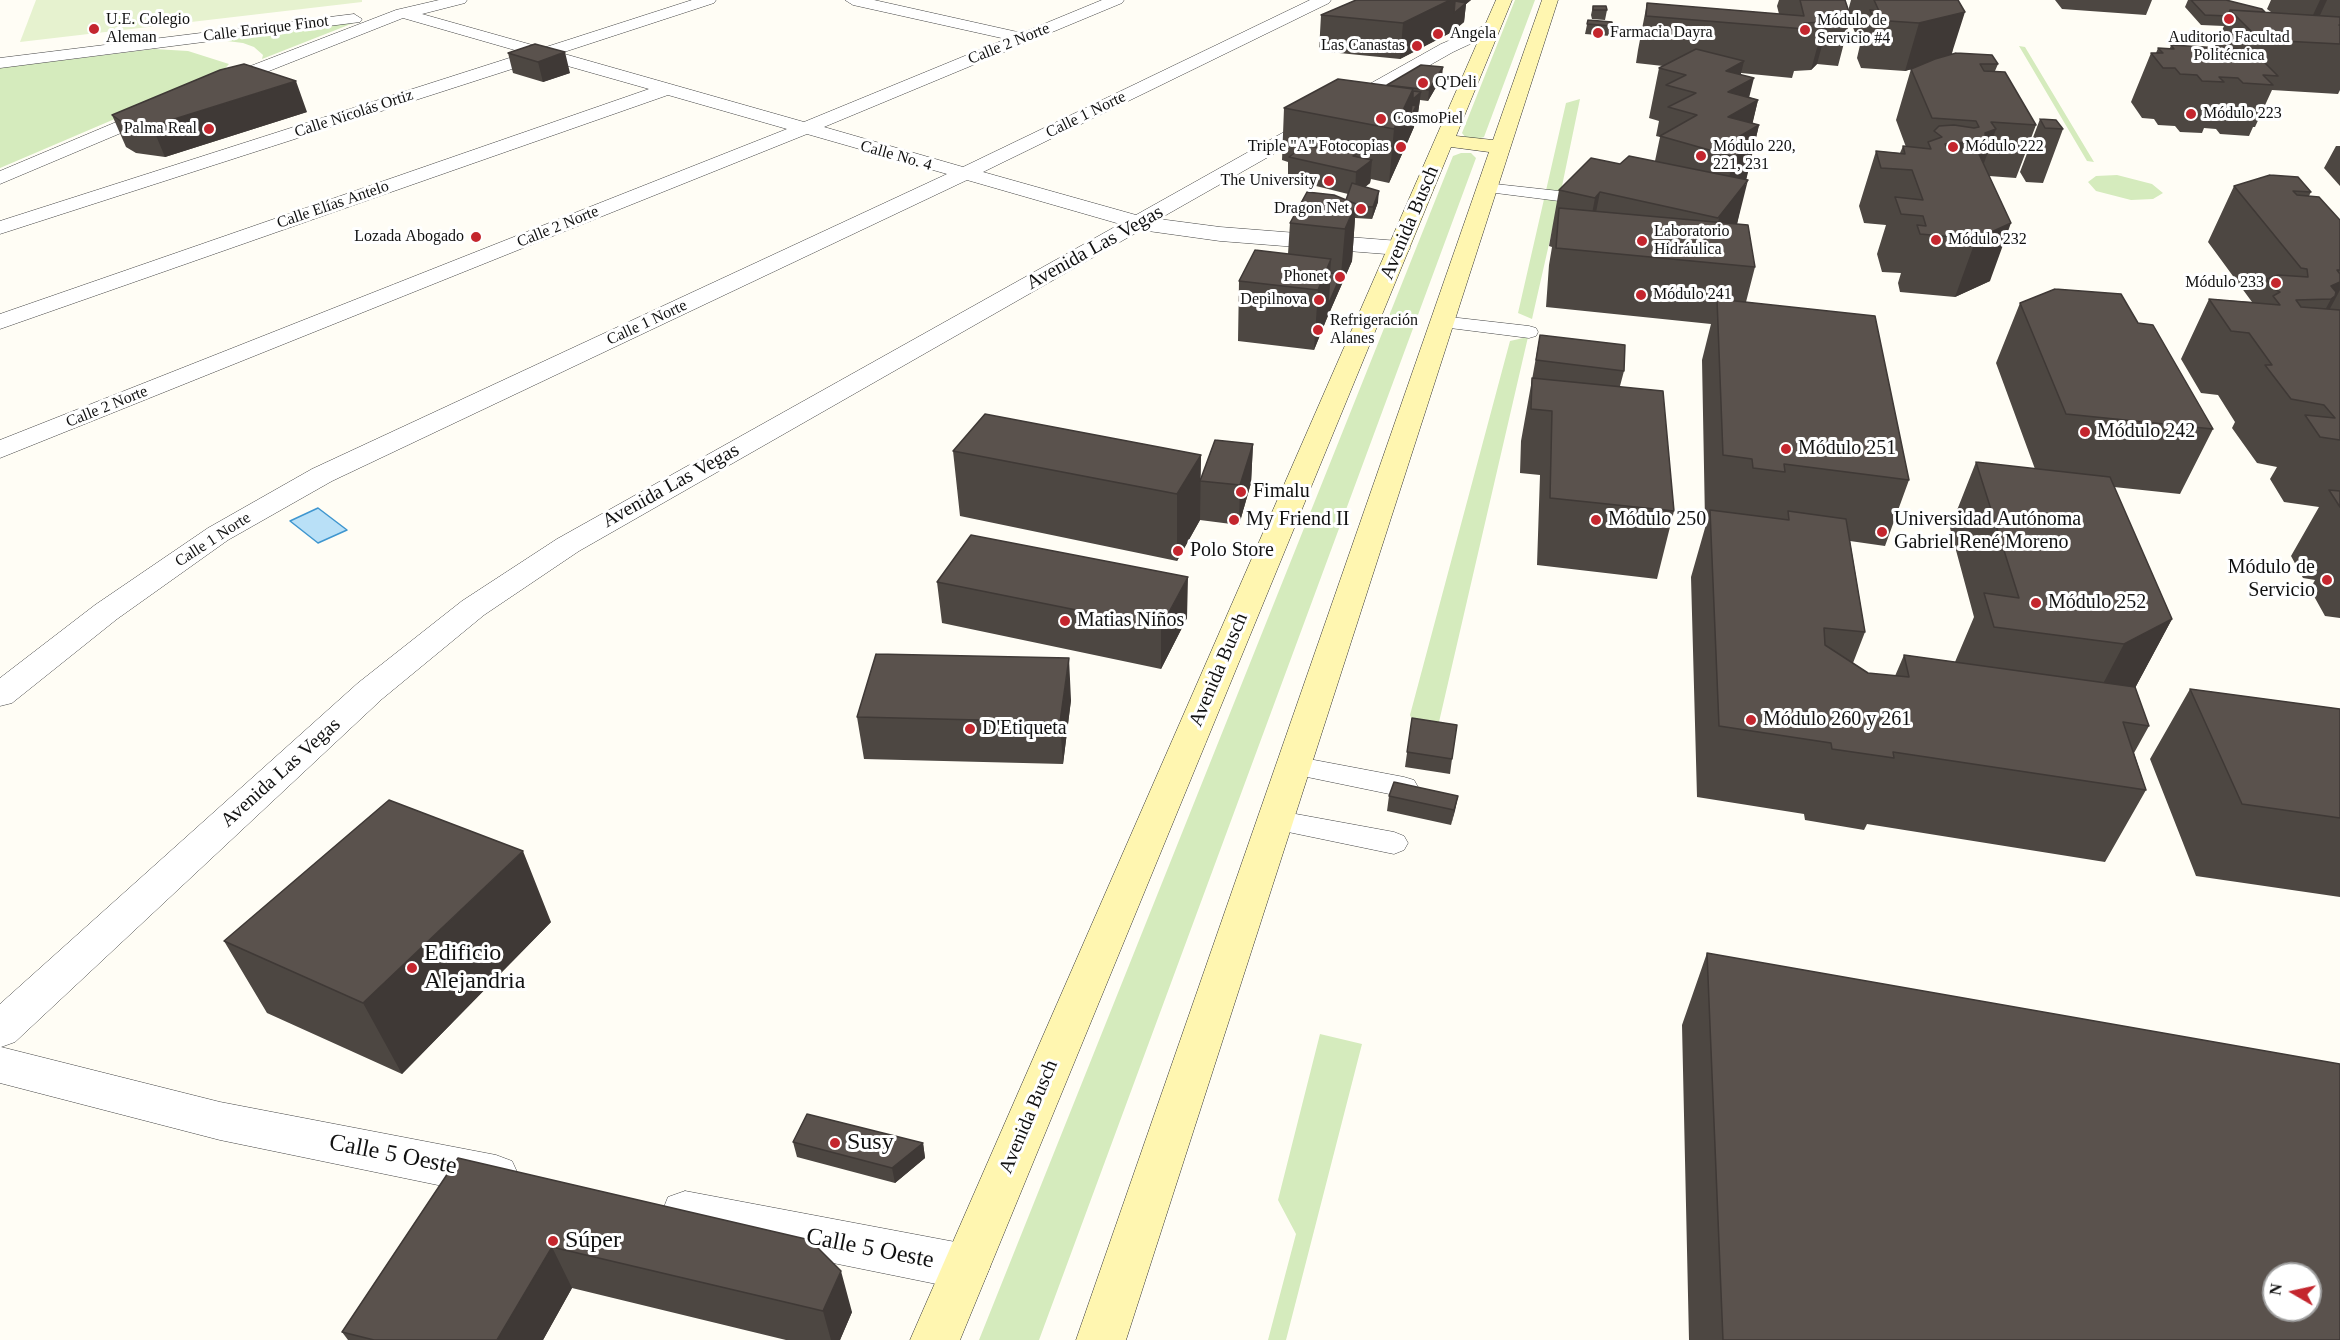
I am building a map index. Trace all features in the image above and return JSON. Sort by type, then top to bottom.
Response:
[{"type":"main road","points":[[1101,1340],[1550,0]]},
{"type":"main road","name":"Avenida Busch","points":[[935,1340],[1498,14]]},
{"type":"main road","points":[[1446,141],[1501,147]]},
{"type":"street","name":"Calle Enrique Finot","points":[[0,63],[402,13],[459,0]]},
{"type":"street","name":"Calle Nicolás Ortiz","points":[[0,228],[708,0]]},
{"type":"street","points":[[854,0],[1023,38]]},
{"type":"street","name":"Calle 2 Norte","points":[[0,450],[803,129],[1116,0]]},
{"type":"street","name":"Calle 1 Norte","points":[[0,695],[106,612],[218,534],[322,475],[962,175],[1323,0]]},
{"type":"street","name":"Calle No. 4","points":[[402,13],[545,52],[962,175],[1138,223],[1220,234],[1399,248]]},
{"type":"street","points":[[193,95],[237,61],[402,13]]},
{"type":"street","name":"Avenida Las Vegas","points":[[0,1030],[370,692],[473,608],[568,545],[1426,60],[1498,14]]},
{"type":"street","points":[[172,40],[197,43],[237,61]]},
{"type":"street","points":[[1426,60],[1455,60],[1476,67]]},
{"type":"street","name":"Calle Elías Antelo","points":[[0,322],[667,89]]},
{"type":"street","points":[[0,178],[172,105]]},
{"type":"street","name":"Calle 5 Oeste","points":[[0,1065],[219,1121],[534,1183]]},
{"type":"street","name":"Calle 5 Oeste","points":[[651,1206],[966,1267]]},
{"type":"lane","points":[[1486,188],[1558,196]]},
{"type":"lane","points":[[1441,322],[1529,332]]},
{"type":"lane","points":[[1293,765],[1404,787]]},
{"type":"lane","points":[[1274,820],[1394,843]]},
{"type":"green space","name":"U.E. Colegio Aleman","points":[[36,0],[362,0],[362,2],[20,42]]},
{"type":"green space","points":[[1515,0],[1535,0],[1484,137],[1466,138],[1462,133]]},
{"type":"green space","points":[[356,22],[262,59],[263,55],[254,47],[219,40]]},
{"type":"green space","points":[[2019,46],[2025,47],[2094,162],[2087,161]]},
{"type":"green space","points":[[154,49],[188,51],[229,64],[220,74],[0,168],[0,68]]},
{"type":"green space","points":[[1580,99],[1532,319],[1518,313],[1566,103]]},
{"type":"green space","points":[[1471,153],[1476,158],[1039,1340],[979,1340],[1453,156]]},
{"type":"green space","points":[[2117,175],[2152,184],[2163,193],[2153,199],[2131,200],[2096,191],[2088,182],[2096,176]]},
{"type":"green space","points":[[1528,337],[1439,722],[1430,729],[1415,727],[1410,715],[1510,341]]},
{"type":"green space","points":[[1320,1034],[1362,1044],[1286,1340],[1268,1340],[1296,1234],[1278,1200]]},
{"type":"water","points":[[318,508],[347,530],[318,543],[290,521]]},
{"type":"building","points":[[1356,0],[1450,0],[1403,23],[1321,15]]},
{"type":"building","points":[[1800,0],[1845,0],[1851,18],[1830,16],[1824,22],[1804,23],[1805,29],[1646,16],[1647,3],[1804,16]]},
{"type":"building","points":[[1874,0],[1958,0],[1965,12],[1919,23],[1874,20],[1870,10],[1879,11]]},
{"type":"building","points":[[2191,0],[2226,0],[2262,9],[2265,12],[2230,10],[2228,16],[2205,15]]},
{"type":"building","points":[[1455,1],[1466,3],[1454,13]]},
{"type":"building","points":[[1593,6],[1606,6],[1607,10],[1593,10]]},
{"type":"building","points":[[2230,10],[2340,17],[2340,44],[2264,40],[2257,37]]},
{"type":"building","points":[[1588,20],[1612,22],[1612,26],[1587,24]]},
{"type":"building","points":[[535,44],[565,52],[538,62],[508,53]]},
{"type":"building","points":[[2171,45],[2238,49],[2249,59],[2262,60],[2278,76],[2263,75],[2273,85],[2243,83],[2238,78],[2219,77],[2224,82],[2202,81],[2197,75],[2180,74],[2175,68],[2163,68],[2151,53],[2163,53],[2158,48],[2174,49]]},
{"type":"building","points":[[1696,49],[1744,61],[1726,71],[1754,78],[1728,92],[1758,100],[1728,117],[1759,125],[1735,139],[1754,145],[1734,157],[1660,136],[1697,115],[1668,107],[1696,93],[1666,85],[1686,75],[1659,68]]},
{"type":"building","points":[[1956,53],[1992,55],[1998,64],[1980,64],[1984,71],[2005,72],[2036,125],[1991,122],[1996,129],[1985,133],[1986,140],[1945,144],[1948,150],[1978,152],[2011,223],[1976,239],[1920,234],[1917,225],[1926,226],[1923,216],[1901,214],[1895,197],[1923,200],[1912,170],[1881,168],[1876,151],[1905,154],[1903,146],[1931,149],[1928,142],[1942,137],[1934,131],[1939,126],[1979,127],[1976,121],[1932,118],[1911,69]]},
{"type":"building","points":[[244,64],[296,81],[152,126],[122,122],[112,115],[220,70]]},
{"type":"building","points":[[1421,65],[1443,67],[1429,90],[1387,85]]},
{"type":"building","points":[[1338,79],[1413,89],[1394,129],[1284,108]]},
{"type":"building","points":[[1413,91],[1421,92],[1413,99]]},
{"type":"building","points":[[1412,105],[1416,106],[1410,119]]},
{"type":"building","points":[[2040,119],[2056,120],[2063,129],[2045,128]]},
{"type":"building","points":[[1305,145],[1327,150],[1331,148],[1372,160],[1356,172],[1289,157]]},
{"type":"building","points":[[1629,156],[1748,180],[1718,218],[1600,192],[1595,198],[1559,190],[1591,158],[1620,164]]},
{"type":"building","points":[[2270,175],[2298,177],[2311,192],[2293,191],[2297,195],[2319,197],[2340,220],[2340,270],[2337,270],[2340,274],[2340,282],[2331,286],[2336,292],[2335,296],[2331,299],[2296,300],[2301,307],[2340,310],[2340,440],[2320,437],[2305,415],[2335,418],[2324,405],[2291,399],[2265,365],[2272,365],[2249,333],[2231,331],[2209,299],[2280,305],[2273,296],[2280,292],[2271,287],[2267,279],[2278,275],[2308,277],[2307,269],[2301,268],[2234,186]]},
{"type":"building","points":[[1352,183],[1379,191],[1373,207],[1356,206],[1346,200]]},
{"type":"building","points":[[1307,192],[1334,195],[1356,204],[1345,229],[1290,223]]},
{"type":"building","name":"Laboratorio Hidráulica","points":[[1559,208],[1748,225],[1755,267],[1556,248]]},
{"type":"building","points":[[1255,250],[1331,259],[1318,290],[1239,281]]},
{"type":"building","points":[[1330,273],[1341,275],[1328,305]]},
{"type":"building","points":[[2055,289],[2121,294],[2138,323],[2153,325],[2213,429],[2066,414],[2020,303]]},
{"type":"building","points":[[1717,299],[1875,316],[1909,480],[1784,464],[1785,472],[1753,468],[1752,459],[1723,455]]},
{"type":"building","points":[[1540,335],[1625,345],[1624,371],[1536,360]]},
{"type":"building","points":[[1532,378],[1663,391],[1674,511],[1550,498],[1552,411],[1531,409]]},
{"type":"building","points":[[985,414],[1201,455],[1177,494],[953,451]]},
{"type":"building","points":[[1215,440],[1253,444],[1240,485],[1200,481]]},
{"type":"building","points":[[1976,462],[2110,477],[2172,619],[2124,644],[1994,627],[1984,593],[2019,598]]},
{"type":"building","points":[[2329,490],[2340,491],[2340,507]]},
{"type":"building","points":[[1710,510],[1789,520],[1788,511],[1846,519],[1865,632],[1824,628],[1825,645],[1868,673],[1909,677],[1904,655],[2135,687],[2149,726],[2123,722],[2146,790],[1893,752],[1894,758],[1832,749],[1831,743],[1719,726]]},
{"type":"building","points":[[971,535],[1188,577],[1161,627],[937,582]]},
{"type":"building","points":[[876,654],[1069,658],[1060,722],[857,717]]},
{"type":"building","points":[[2190,689],[2340,709],[2340,818],[2242,804]]},
{"type":"building","points":[[1412,718],[1457,725],[1452,759],[1407,752]]},
{"type":"building","points":[[1394,782],[1458,796],[1454,810],[1389,796]]},
{"type":"building","points":[[389,800],[523,851],[363,1003],[224,941]]},
{"type":"building","points":[[1707,953],[2340,1064],[2340,1340],[1723,1340]]},
{"type":"building","points":[[807,1114],[923,1143],[892,1168],[793,1142]]},
{"type":"building","points":[[458,1158],[810,1240],[841,1271],[823,1311],[552,1247],[497,1340],[374,1340],[342,1332]]},
{"type":"place","name":"Auditorio Facultad Politécnica","points":[[2229,19]]},
{"type":"place","name":"U.E. Colegio Aleman","points":[[94,29]]},
{"type":"place","name":"Módulo de Servicio #4","points":[[1805,30]]},
{"type":"place","name":"Farmacia Dayra","points":[[1598,33]]},
{"type":"place","name":"Angela","points":[[1438,34]]},
{"type":"place","name":"Las Canastas","points":[[1417,46]]},
{"type":"place","name":"Q'Deli","points":[[1423,83]]},
{"type":"place","name":"Módulo 223","points":[[2191,114]]},
{"type":"place","name":"CosmoPiel","points":[[1381,119]]},
{"type":"place","name":"Palma Real","points":[[209,129]]},
{"type":"place","name":"Triple \"A\" Fotocopias","points":[[1401,147]]},
{"type":"place","name":"Módulo 222","points":[[1953,147]]},
{"type":"place","name":"Módulo 220, 221, 231","points":[[1701,156]]},
{"type":"place","name":"The University","points":[[1329,181]]},
{"type":"place","name":"Dragon Net","points":[[1361,209]]},
{"type":"place","name":"Lozada Abogado","points":[[476,237]]},
{"type":"place","name":"Módulo 232","points":[[1936,240]]},
{"type":"place","name":"Laboratorio Hidráulica","points":[[1642,241]]},
{"type":"place","name":"Phonet","points":[[1340,277]]},
{"type":"place","name":"Módulo 233","points":[[2276,283]]},
{"type":"place","name":"Módulo 241","points":[[1641,295]]},
{"type":"place","name":"Depilnova","points":[[1319,300]]},
{"type":"place","name":"Refrigeración Alanes","points":[[1318,330]]},
{"type":"place","name":"Módulo 242","points":[[2085,432]]},
{"type":"place","name":"Módulo 251","points":[[1786,449]]},
{"type":"place","name":"Fimalu","points":[[1241,492]]},
{"type":"place","name":"My Friend II","points":[[1234,520]]},
{"type":"place","name":"Módulo 250","points":[[1596,520]]},
{"type":"place","name":"Universidad Autónoma Gabriel René Moreno","points":[[1882,532]]},
{"type":"place","name":"Polo Store","points":[[1178,551]]},
{"type":"place","name":"Módulo de Servicio","points":[[2327,580]]},
{"type":"place","name":"Módulo 252","points":[[2036,603]]},
{"type":"place","name":"Matias Niños","points":[[1065,621]]},
{"type":"place","name":"Módulo 260 y 261","points":[[1751,720]]},
{"type":"place","name":"D'Etiqueta","points":[[970,729]]},
{"type":"place","name":"Edificio Alejandria","points":[[412,968]]},
{"type":"place","name":"Susy","points":[[835,1143]]},
{"type":"place","name":"Súper","points":[[553,1241]]}]
